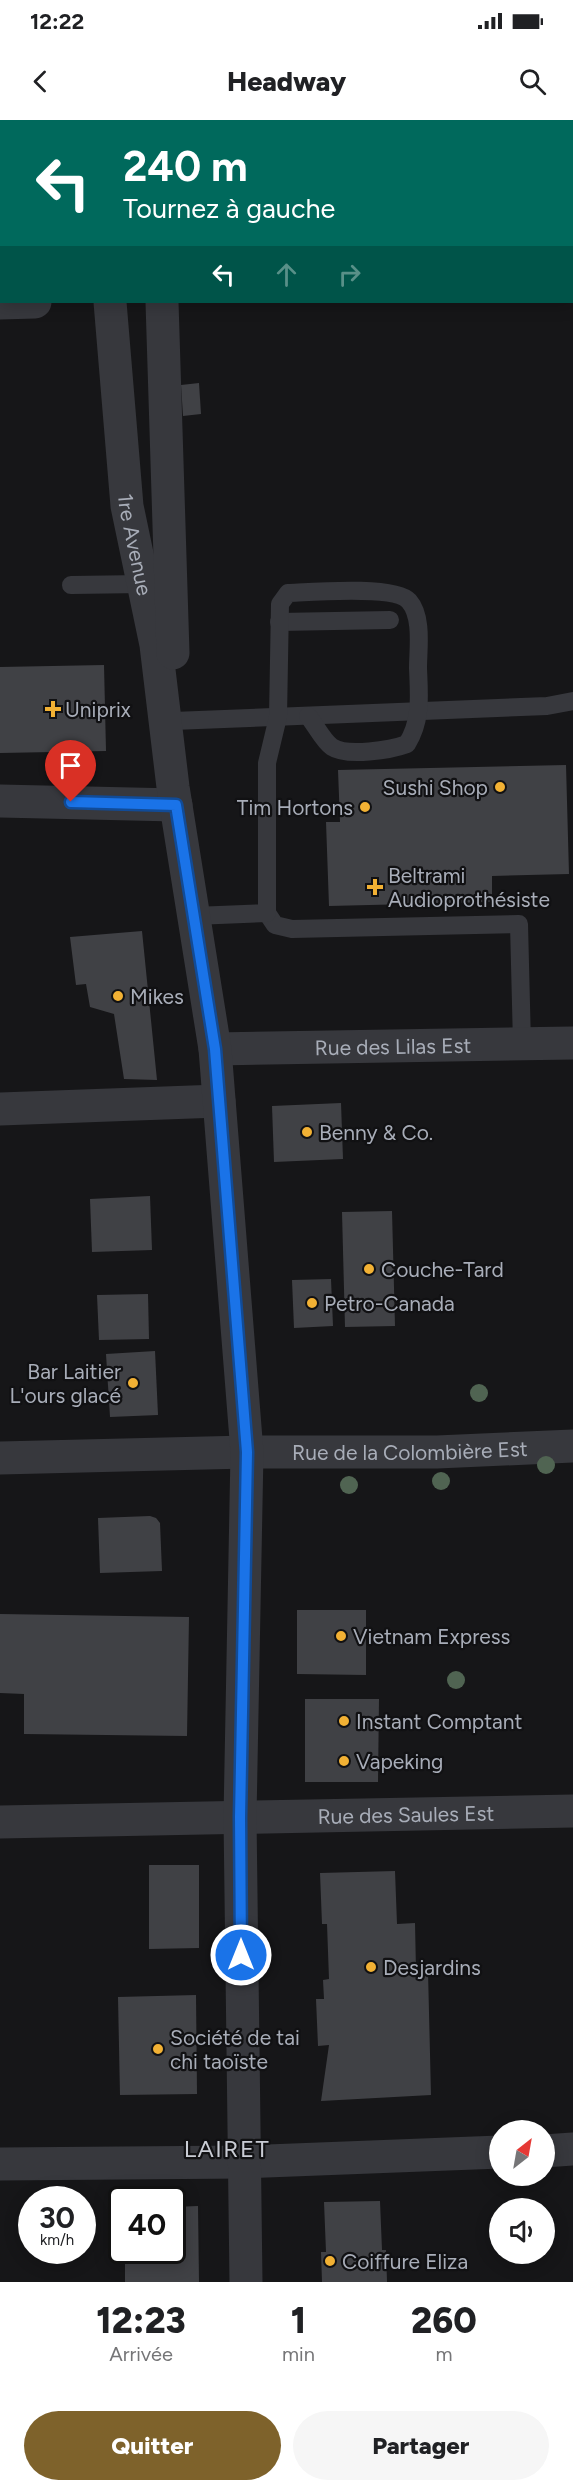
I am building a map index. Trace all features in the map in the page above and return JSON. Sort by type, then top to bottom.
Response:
[{"type":"street","name":"1re Avenue","points":[[110,303],[127,506],[156,645],[175,796],[215,1049],[247,1452],[240,1817],[246,2282]]},
{"type":"street","name":"1re Avenue","points":[[162,303],[173,633],[175,796]]},
{"type":"street","points":[[0,801],[175,796]]},
{"type":"street","name":"Rue des Lilas Est","points":[[215,1049],[573,1043]]},
{"type":"street","points":[[0,1109],[219,1101]]},
{"type":"street","name":"Rue de la Colombière Est","points":[[0,1458],[247,1452],[437,1452],[573,1446]]},
{"type":"street","name":"Rue des Saules Est","points":[[0,1822],[573,1811]]},
{"type":"street","points":[[555,2151],[573,2150]]},
{"type":"street","points":[[0,2164],[243,2162],[489,2152]]},
{"type":"lane","points":[[71,585],[143,584]]},
{"type":"lane","points":[[308,716],[332,747],[348,751],[388,751],[407,744],[414,733],[419,711],[417,620],[410,602],[399,594],[383,591],[288,593],[280,604],[278,717],[267,763],[267,914],[275,925],[292,929],[519,924],[522,1044]]},
{"type":"lane","points":[[279,622],[390,620]]},
{"type":"lane","points":[[173,721],[548,706],[573,701]]},
{"type":"lane","points":[[194,916],[267,914]]},
{"type":"building","points":[[199,383],[201,414],[183,416],[181,385]]},
{"type":"building","name":"Uniprix","points":[[104,665],[106,751],[0,753],[0,667]]},
{"type":"building","points":[[566,765],[569,874],[492,876],[492,902],[329,906],[326,822],[340,822],[338,770]]},
{"type":"building","name":"Mikes","points":[[142,931],[157,1080],[124,1079],[114,1014],[90,1007],[86,984],[76,985],[70,937]]},
{"type":"building","name":"Benny & Co.","points":[[341,1103],[343,1159],[274,1162],[272,1106]]},
{"type":"building","points":[[150,1196],[152,1250],[92,1252],[90,1199]]},
{"type":"building","name":"Couche-Tard","points":[[392,1211],[395,1326],[345,1327],[342,1212]]},
{"type":"building","name":"Petro-Canada","points":[[331,1279],[333,1326],[294,1328],[292,1280]]},
{"type":"building","points":[[148,1294],[149,1339],[99,1340],[97,1295]]},
{"type":"building","points":[[155,1351],[158,1415],[110,1417],[106,1354]]},
{"type":"building","points":[[150,1516],[156,1518],[160,1523],[162,1571],[100,1573],[98,1518]]},
{"type":"building","points":[[297,1610],[366,1610],[366,1675],[297,1674]]},
{"type":"building","points":[[0,1614],[189,1617],[187,1736],[24,1734],[24,1694],[0,1693]]},
{"type":"building","points":[[305,1699],[379,1699],[378,1782],[305,1782]]},
{"type":"building","points":[[149,1865],[199,1865],[199,1948],[149,1949]]},
{"type":"building","points":[[395,1871],[397,1924],[415,1923],[416,1971],[428,1971],[431,2095],[321,2101],[329,2045],[318,2046],[316,1999],[324,1999],[323,1980],[329,1979],[327,1924],[322,1924],[320,1873]]},
{"type":"building","points":[[196,1995],[197,2094],[120,2095],[118,1997]]},
{"type":"building","points":[[380,2201],[382,2250],[386,2250],[387,2282],[322,2282],[321,2252],[326,2252],[324,2202]]},
{"type":"building","points":[[186,2206],[198,2206],[199,2282],[125,2282],[125,2264],[186,2264]]},
{"type":"place","name":"Uniprix","points":[[53,709]]},
{"type":"place","name":"Sushi Shop","points":[[500,787]]},
{"type":"place","name":"Tim Hortons","points":[[365,807]]},
{"type":"place","name":"Beltrami Audioprothésiste","points":[[375,887]]},
{"type":"place","name":"Mikes","points":[[118,996]]},
{"type":"place","name":"Benny & Co.","points":[[307,1132]]},
{"type":"place","name":"Couche-Tard","points":[[369,1269]]},
{"type":"place","name":"Petro-Canada","points":[[312,1303]]},
{"type":"place","name":"Bar Laitier L'ours glacé","points":[[133,1383]]},
{"type":"place","name":"Vietnam Express","points":[[341,1636]]},
{"type":"place","name":"Instant Comptant","points":[[344,1721]]},
{"type":"place","name":"Vapeking","points":[[344,1761]]},
{"type":"place","name":"Desjardins","points":[[371,1967]]},
{"type":"place","name":"Société de tai chi taoïste","points":[[158,2049]]},
{"type":"place","name":"Coiffure Eliza","points":[[330,2261]]},
{"type":"district","name":"LAIRET","points":[[227,2148]]},
{"type":"route","points":[[71,802],[176,805],[215,1049],[247,1452],[240,1817],[241,1955]]}]
